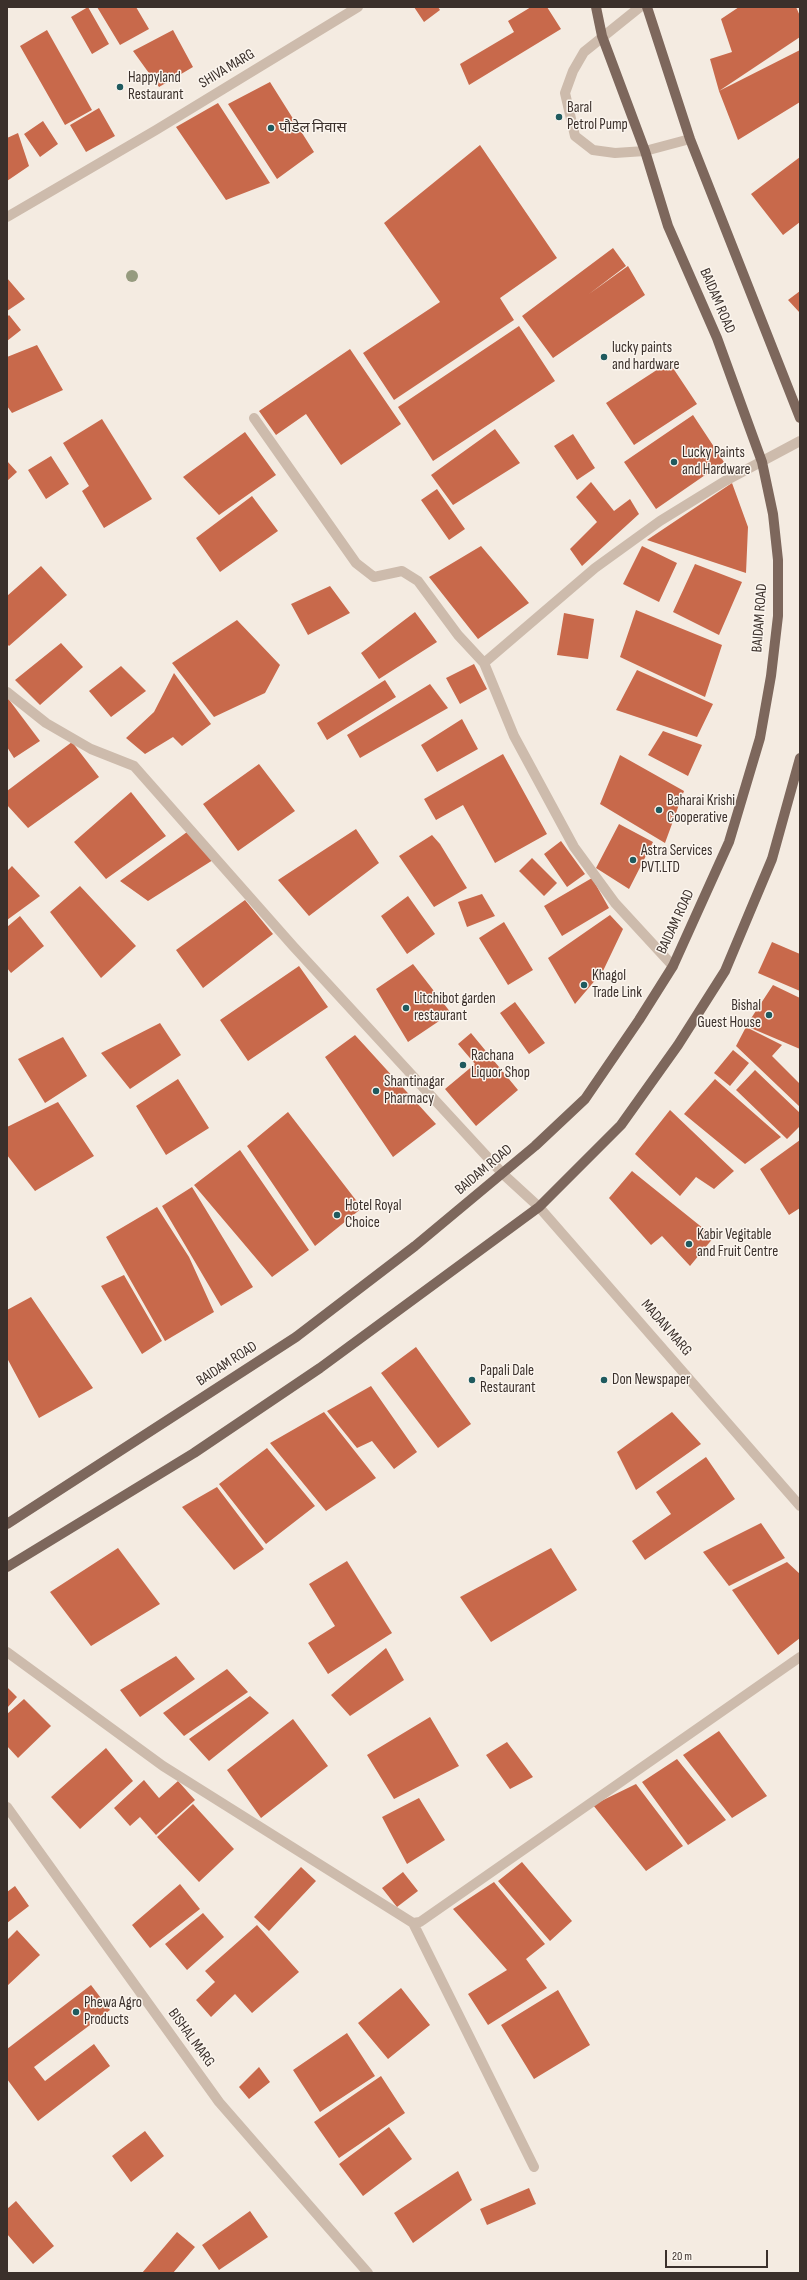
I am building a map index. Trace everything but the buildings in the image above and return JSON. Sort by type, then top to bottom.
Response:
[{"type":"main road","name":"BAIDAM ROAD","points":[[7,1524],[296,1337],[415,1246],[503,1174],[585,1099],[673,966],[729,842],[760,738],[771,676],[778,616],[778,560],[773,514],[762,462],[717,338],[668,226],[645,151],[602,36],[596,7]]},
{"type":"main road","points":[[647,7],[690,139],[800,418]]},
{"type":"main road","points":[[7,1567],[194,1453],[301,1381],[539,1207],[621,1125],[678,1045],[725,971],[772,859],[800,758]]},
{"type":"street","name":"SHIVA MARG","points":[[7,217],[156,130],[358,7]]},
{"type":"street","points":[[640,7],[584,52],[573,71],[565,93],[575,136],[593,150],[615,153],[645,151],[690,139]]},
{"type":"street","points":[[254,418],[356,563],[374,577],[402,572],[418,581],[458,635],[484,663],[514,736],[574,847],[615,903],[673,966]]},
{"type":"street","points":[[484,663],[601,564],[660,521],[725,481],[800,441]]},
{"type":"street","name":"MADAN MARG","points":[[7,692],[46,723],[91,749],[134,766],[293,946],[503,1174],[539,1207],[800,1506]]},
{"type":"street","points":[[7,1652],[162,1766],[413,1923],[534,2167]]},
{"type":"street","points":[[413,1923],[420,1922],[800,1657]]},
{"type":"street","name":"BISHAL MARG","points":[[7,1807],[219,2102],[368,2273]]},
{"type":"place","name":"Happyland Restaurant","points":[[120,87]]},
{"type":"place","name":"Baral Petrol Pump","points":[[559,117]]},
{"type":"place","name":"पौडेल निवास","points":[[271,128]]},
{"type":"place","name":"lucky paints and hardware","points":[[604,357]]},
{"type":"place","name":"Lucky Paints and Hardware","points":[[674,462]]},
{"type":"place","name":"Baharai Krishi Cooperative","points":[[659,810]]},
{"type":"place","name":"Astra Services PVT.LTD","points":[[633,860]]},
{"type":"place","name":"Khagol Trade Link","points":[[584,985]]},
{"type":"place","name":"Litchibot garden restaurant","points":[[406,1008]]},
{"type":"place","name":"Bishal Guest House","points":[[769,1015]]},
{"type":"place","name":"Rachana Liquor Shop","points":[[463,1065]]},
{"type":"place","name":"Shantinagar Pharmacy","points":[[376,1091]]},
{"type":"place","name":"Hotel Royal Choice","points":[[337,1215]]},
{"type":"place","name":"Kabir Vegitable and Fruit Centre","points":[[689,1244]]},
{"type":"place","name":"Papali Dale Restaurant","points":[[472,1380]]},
{"type":"place","name":"Don Newspaper","points":[[604,1380]]},
{"type":"place","name":"Phewa Agro Products","points":[[76,2012]]}]
